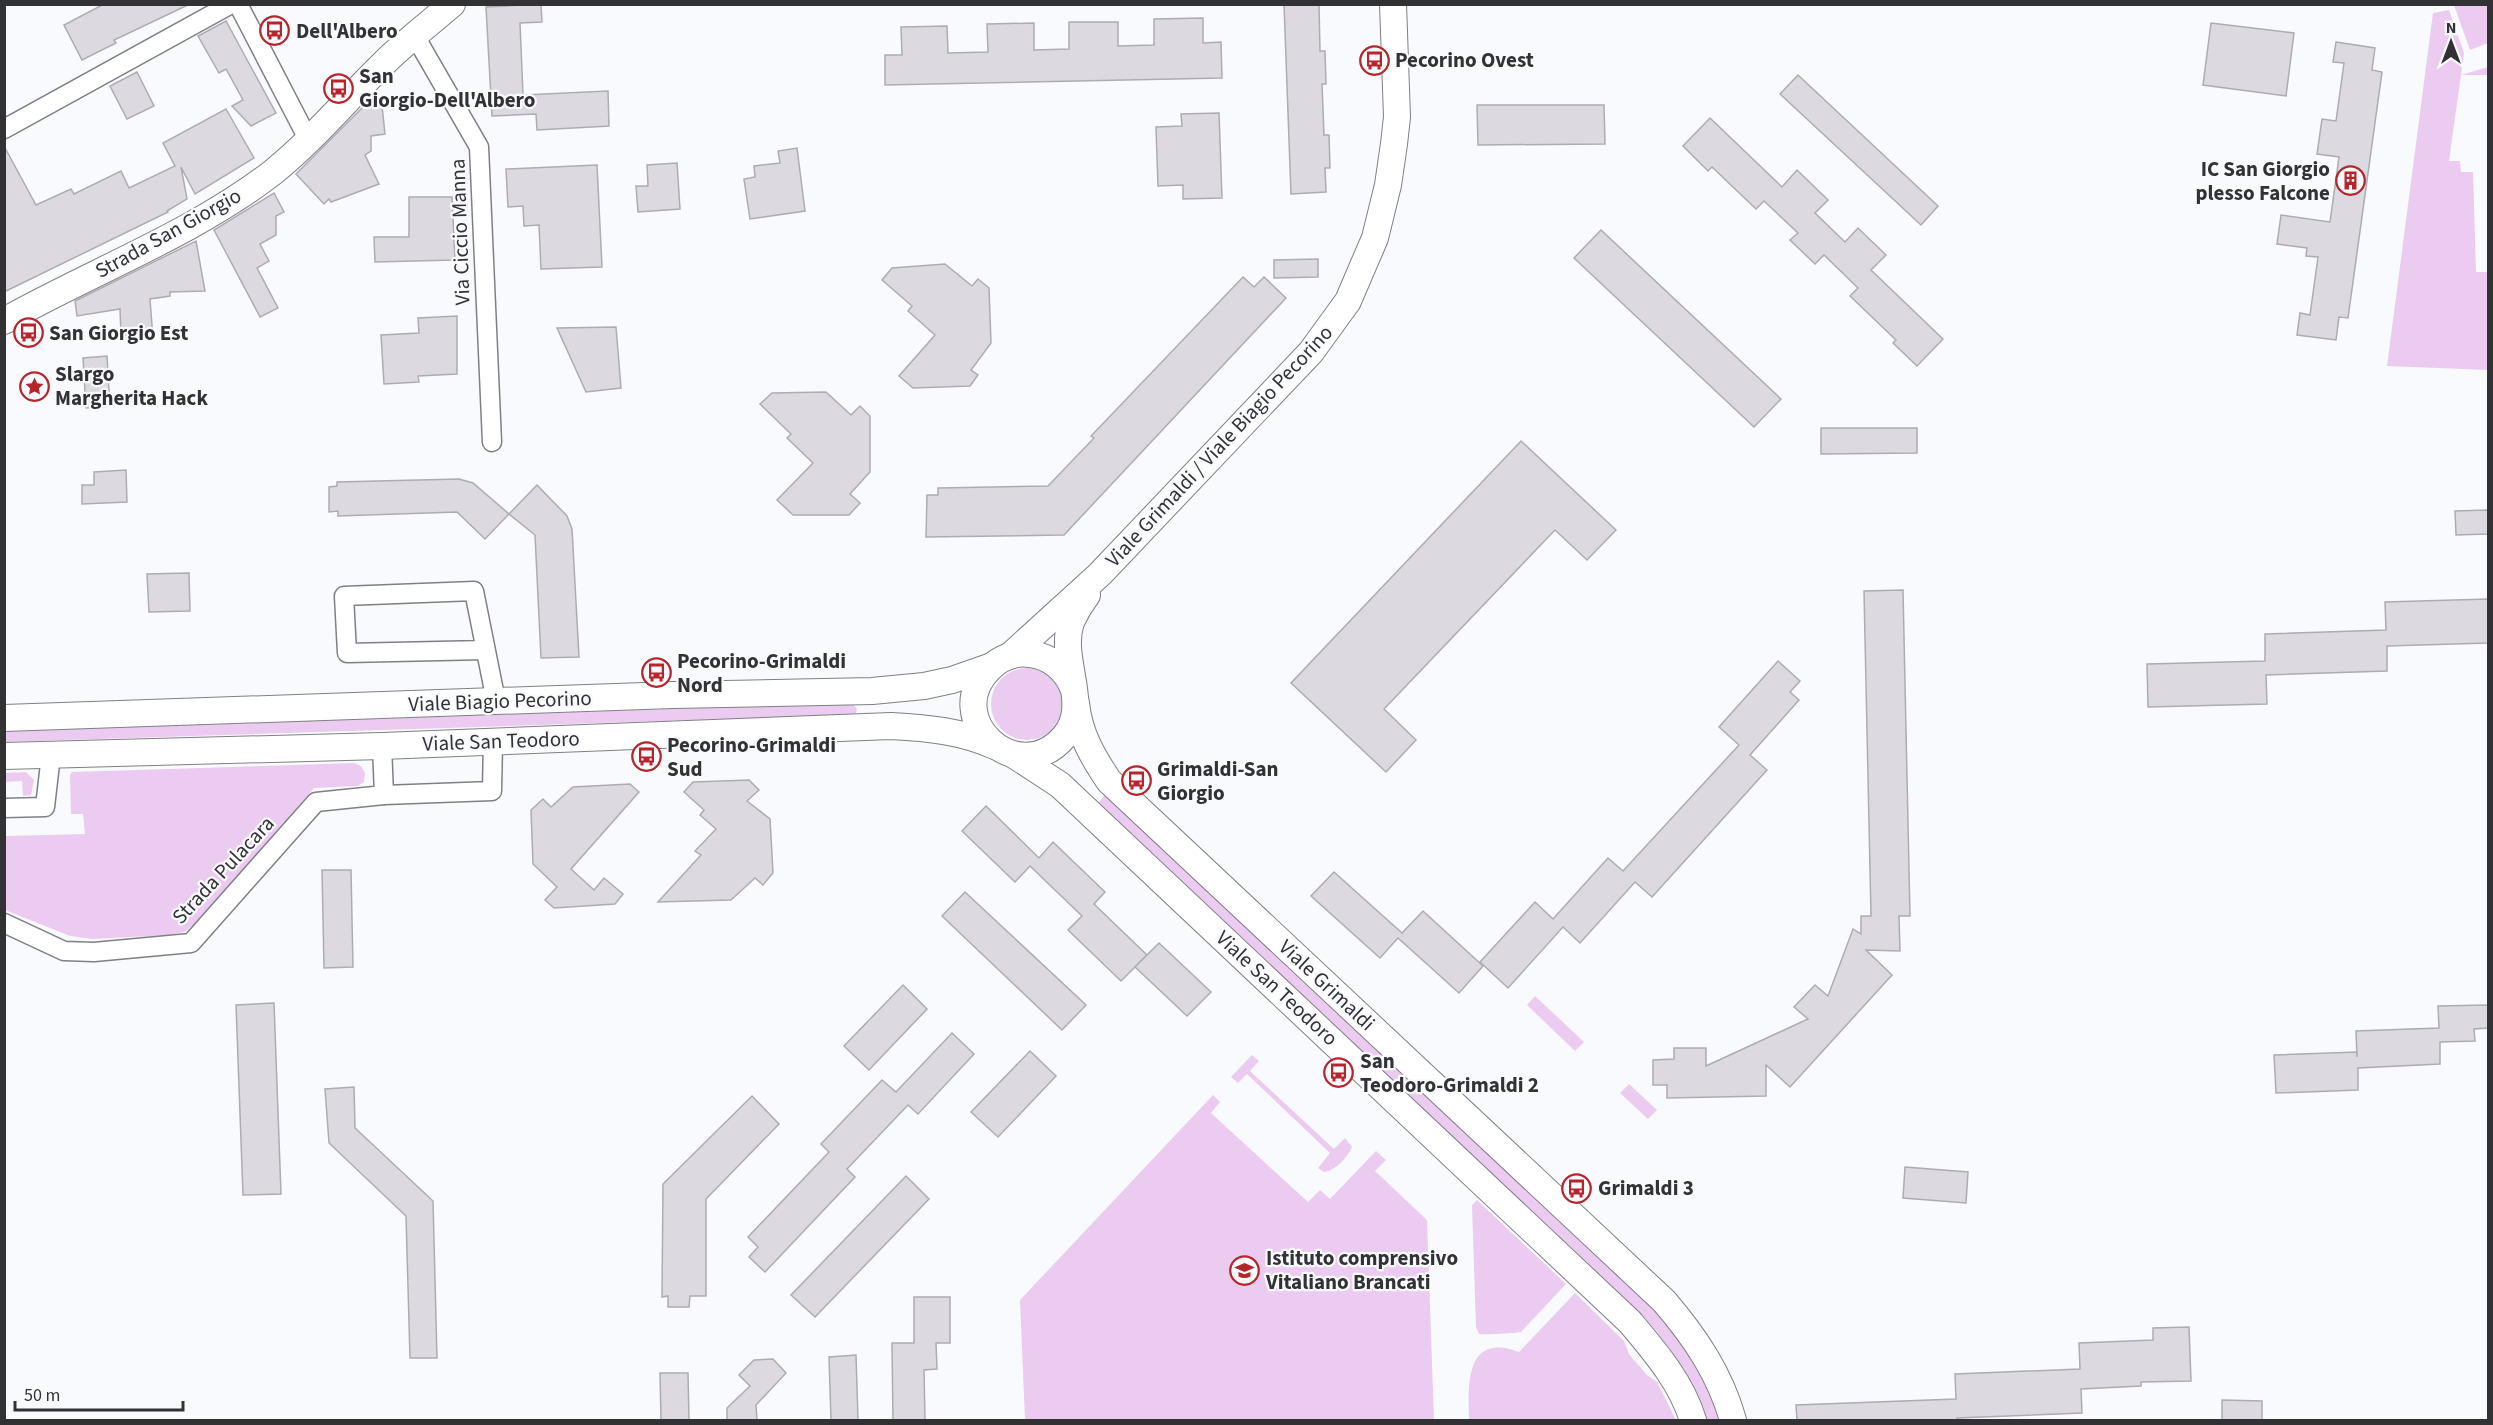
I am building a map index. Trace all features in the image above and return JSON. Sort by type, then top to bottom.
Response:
[{"type":"main road","name":"Strada San Giorgio","points":[[4,321],[51,294],[173,235],[220,208],[273,172],[385,62],[452,4]]},
{"type":"main road","name":"Viale Grimaldi / Viale Biagio Pecorino","points":[[1100,574],[1311,351],[1348,301],[1376,238],[1393,154],[1397,117],[1393,4]]},
{"type":"main road","points":[[1001,661],[1030,654],[1049,660],[1064,672],[1075,696],[1075,716],[1070,728],[1058,744],[1040,753],[1005,750],[982,732],[974,706],[980,681],[1001,661],[1100,574]]},
{"type":"main road","name":"Viale Grimaldi","points":[[1100,574],[1071,623],[1069,666],[1078,719],[1085,741],[1109,781],[1664,1301],[1696,1340],[1709,1362],[1719,1380],[1733,1420]]},
{"type":"main road","name":"Viale Biagio Pecorino","points":[[4,718],[872,691],[924,686],[952,680],[1001,661]]},
{"type":"main road","name":"Viale San Teodoro","points":[[4,756],[382,746],[891,726],[927,728],[966,734],[1005,750],[1060,785],[1630,1322],[1662,1360],[1678,1384],[1693,1420]]},
{"type":"street","points":[[4,129],[231,4]]},
{"type":"street","points":[[238,4],[308,139]]},
{"type":"street","name":"Via Ciccio Manna","points":[[415,36],[479,147],[492,442]]},
{"type":"street","points":[[485,650],[347,654],[344,596],[474,591],[496,701]]},
{"type":"street","name":"Strada Pulacara","points":[[4,923],[64,951],[94,952],[191,943],[316,802],[384,795],[492,791],[493,741]]},
{"type":"street","points":[[382,746],[384,795]]},
{"type":"street","points":[[4,808],[45,807],[51,754]]},
{"type":"shaded area","points":[[2454,5],[2488,5],[2488,43],[2470,50]]},
{"type":"shaded area","points":[[2449,10],[2464,53],[2449,161],[2460,161],[2461,172],[2473,172],[2476,272],[2488,272],[2488,370],[2387,366],[2433,13]]},
{"type":"shaded area","points":[[2488,67],[2488,75],[2461,75]]},
{"type":"shaded area","points":[[1034,668],[1053,678],[1061,690],[1063,704],[1061,718],[1053,730],[1041,738],[1020,740],[1001,730],[993,718],[991,697],[1001,678],[1013,670]]},
{"type":"shaded area","points":[[852,703],[857,709],[856,713],[851,715],[5,742],[4,731]]},
{"type":"shaded area","points":[[354,763],[361,766],[365,773],[364,782],[358,786],[314,788],[196,923],[184,932],[169,935],[92,939],[70,936],[5,910],[5,836],[85,834],[83,814],[71,814],[70,775],[72,772]]},
{"type":"shaded area","points":[[26,772],[34,780],[31,795],[23,796],[22,781],[5,782],[5,773]]},
{"type":"shaded area","points":[[1104,796],[1109,796],[1656,1310],[1694,1362],[1709,1390],[1720,1420],[1705,1420],[1680,1366],[1645,1318],[1100,806],[1098,803]]},
{"type":"shaded area","points":[[1535,996],[1584,1042],[1575,1051],[1527,1005]]},
{"type":"shaded area","points":[[1252,1055],[1259,1061],[1250,1071],[1334,1149],[1345,1138],[1352,1147],[1337,1166],[1324,1172],[1318,1168],[1330,1153],[1247,1074],[1238,1083],[1231,1077]]},
{"type":"shaded area","points":[[1629,1084],[1657,1110],[1648,1119],[1620,1093]]},
{"type":"shaded area","name":"Istituto comprensivo Vitaliano Brancati","points":[[1213,1095],[1220,1102],[1211,1113],[1308,1202],[1320,1190],[1330,1199],[1376,1151],[1386,1160],[1375,1171],[1427,1220],[1434,1420],[1025,1420],[1020,1300]]},
{"type":"shaded area","points":[[1477,1200],[1566,1284],[1521,1332],[1479,1334],[1476,1327],[1472,1205]]},
{"type":"shaded area","points":[[1575,1293],[1624,1341],[1629,1354],[1647,1375],[1657,1382],[1676,1420],[1469,1420],[1470,1378],[1473,1365],[1479,1355],[1488,1349],[1501,1348],[1519,1352]]},
{"type":"building","points":[[104,4],[190,4],[114,40],[116,43],[82,60],[64,25]]},
{"type":"building","points":[[541,4],[542,22],[520,23],[523,95],[608,91],[609,126],[537,130],[536,114],[492,116],[486,7]]},
{"type":"building","points":[[1284,4],[1319,4],[1320,51],[1325,51],[1326,84],[1322,84],[1324,135],[1329,135],[1330,168],[1325,168],[1326,192],[1291,194]]},
{"type":"building","points":[[1203,18],[1203,43],[1221,42],[1222,78],[885,85],[885,55],[902,55],[901,27],[947,26],[948,53],[988,52],[987,24],[1034,23],[1034,50],[1069,49],[1069,22],[1118,22],[1118,46],[1154,45],[1154,19]]},
{"type":"building","points":[[226,21],[276,113],[251,126],[232,106],[243,100],[226,69],[219,73],[198,36]]},
{"type":"building","points":[[2211,23],[2294,33],[2286,96],[2203,85]]},
{"type":"building","name":"IC San Giorgio plesso Falcone","points":[[2336,42],[2375,48],[2372,70],[2382,72],[2348,318],[2339,317],[2336,340],[2297,335],[2300,313],[2310,315],[2318,257],[2306,256],[2307,248],[2277,244],[2281,215],[2330,222],[2339,157],[2317,154],[2322,119],[2336,121],[2344,63],[2333,62]]},
{"type":"building","points":[[137,72],[154,106],[127,119],[110,86]]},
{"type":"building","points":[[1798,75],[1938,206],[1921,225],[1780,94]]},
{"type":"building","points":[[1477,105],[1604,105],[1605,144],[1478,145]]},
{"type":"building","points":[[364,106],[382,106],[385,134],[371,136],[371,151],[365,155],[379,184],[331,202],[329,199],[324,204],[296,174]]},
{"type":"building","points":[[226,109],[254,158],[195,194],[181,167],[187,199],[168,212],[4,292],[4,146],[36,205],[71,189],[74,194],[121,171],[129,188],[175,166],[163,143]]},
{"type":"building","points":[[1219,113],[1222,198],[1183,199],[1183,185],[1158,186],[1156,127],[1182,126],[1181,114]]},
{"type":"building","points":[[1710,118],[1782,187],[1797,170],[1828,200],[1815,213],[1845,242],[1858,228],[1886,255],[1871,270],[1943,339],[1917,366],[1893,343],[1896,340],[1850,296],[1858,288],[1824,255],[1815,264],[1790,240],[1798,233],[1764,201],[1756,209],[1712,167],[1708,171],[1683,146]]},
{"type":"building","points":[[797,148],[805,211],[750,219],[744,179],[755,177],[754,166],[780,163],[778,151]]},
{"type":"building","points":[[677,163],[680,209],[638,212],[636,186],[648,186],[647,165]]},
{"type":"building","points":[[597,165],[602,267],[541,269],[539,225],[524,226],[523,206],[508,207],[506,169]]},
{"type":"building","points":[[274,193],[284,212],[276,216],[276,235],[260,244],[269,261],[257,268],[278,308],[260,317],[214,230]]},
{"type":"building","points":[[409,197],[452,197],[455,260],[375,262],[374,237],[409,237]]},
{"type":"building","points":[[1601,230],[1781,399],[1754,427],[1574,258]]},
{"type":"building","points":[[196,241],[205,291],[170,292],[170,296],[150,299],[153,339],[121,335],[120,309],[77,316],[75,301]]},
{"type":"building","points":[[1318,259],[1318,277],[1274,278],[1274,260]]},
{"type":"building","points":[[945,264],[972,286],[978,279],[989,288],[991,343],[971,370],[978,375],[970,386],[913,388],[899,376],[935,335],[908,311],[912,306],[882,280],[892,268]]},
{"type":"building","points":[[1243,277],[1254,287],[1264,277],[1286,298],[1064,535],[926,537],[927,495],[938,495],[938,488],[1048,486],[1094,438],[1091,436]]},
{"type":"building","points":[[457,316],[457,374],[418,376],[419,382],[384,384],[381,335],[419,333],[418,318]]},
{"type":"building","points":[[616,327],[621,388],[586,392],[557,328]]},
{"type":"building","points":[[107,356],[110,406],[86,408],[83,358]]},
{"type":"building","points":[[826,392],[851,415],[860,406],[870,416],[870,472],[850,494],[860,503],[849,515],[793,515],[777,500],[813,463],[787,438],[791,434],[760,404],[772,393]]},
{"type":"building","points":[[1821,428],[1917,428],[1917,453],[1821,454]]},
{"type":"building","points":[[1521,441],[1616,530],[1587,560],[1555,530],[1384,709],[1416,740],[1386,772],[1291,683]]},
{"type":"building","points":[[126,470],[127,502],[82,504],[82,485],[94,485],[94,472]]},
{"type":"building","points":[[459,479],[473,483],[509,514],[485,539],[457,512],[338,516],[338,511],[329,512],[329,487],[337,486],[337,482]]},
{"type":"building","points":[[537,485],[567,516],[572,529],[579,657],[541,658],[535,535],[509,514]]},
{"type":"building","points":[[2488,510],[2488,534],[2456,535],[2455,511]]},
{"type":"building","points":[[189,573],[190,611],[149,612],[147,574]]},
{"type":"building","points":[[1903,590],[1910,916],[1899,916],[1900,951],[1866,950],[1892,975],[1790,1087],[1766,1065],[1766,1096],[1667,1098],[1667,1085],[1653,1085],[1653,1060],[1674,1059],[1674,1048],[1706,1048],[1706,1066],[1808,1019],[1794,1007],[1815,985],[1828,996],[1853,929],[1861,934],[1861,916],[1871,916],[1864,591]]},
{"type":"building","points":[[2488,599],[2488,643],[2387,646],[2387,671],[2266,675],[2267,704],[2148,707],[2147,664],[2265,661],[2265,634],[2386,630],[2385,602]]},
{"type":"building","points":[[1778,661],[1800,681],[1790,692],[1799,700],[1750,755],[1767,770],[1652,897],[1635,882],[1580,943],[1563,927],[1508,988],[1480,962],[1535,902],[1553,919],[1608,858],[1623,871],[1739,745],[1719,727]]},
{"type":"building","points":[[749,780],[759,790],[747,801],[770,819],[773,873],[763,885],[755,878],[731,900],[658,902],[701,855],[695,851],[716,829],[700,815],[704,810],[684,792],[693,782]]},
{"type":"building","points":[[630,784],[639,792],[571,869],[594,890],[604,878],[623,894],[615,904],[554,908],[545,900],[557,887],[533,864],[531,810],[543,799],[551,807],[573,787]]},
{"type":"building","points":[[986,806],[1039,858],[1053,842],[1105,892],[1094,904],[1147,955],[1121,981],[1068,930],[1082,916],[1030,866],[1015,882],[962,831]]},
{"type":"building","points":[[322,870],[351,870],[353,967],[324,968]]},
{"type":"building","points":[[1334,872],[1402,933],[1423,911],[1483,966],[1459,993],[1398,938],[1380,958],[1311,896]]},
{"type":"building","points":[[965,892],[1086,1005],[1062,1030],[942,916]]},
{"type":"building","points":[[1159,943],[1211,992],[1187,1016],[1135,967]]},
{"type":"building","points":[[903,985],[927,1009],[869,1070],[844,1046]]},
{"type":"building","points":[[274,1003],[281,1194],[243,1195],[236,1005]]},
{"type":"building","points":[[2488,1005],[2488,1028],[2474,1029],[2475,1041],[2440,1042],[2440,1064],[2358,1068],[2358,1090],[2276,1093],[2274,1055],[2357,1052],[2356,1031],[2439,1028],[2438,1006]]},
{"type":"building","points":[[952,1033],[974,1054],[918,1114],[908,1105],[847,1169],[855,1177],[765,1272],[749,1257],[758,1247],[748,1237],[829,1152],[821,1144],[882,1080],[896,1092]]},
{"type":"building","points":[[1030,1051],[1056,1076],[998,1137],[971,1112]]},
{"type":"building","points":[[354,1087],[355,1128],[433,1201],[437,1358],[410,1358],[406,1216],[329,1143],[325,1089]]},
{"type":"building","points":[[752,1096],[779,1124],[706,1199],[706,1296],[690,1296],[689,1307],[668,1307],[668,1296],[662,1297],[663,1184]]},
{"type":"building","points":[[1905,1167],[1968,1172],[1966,1203],[1903,1198]]},
{"type":"building","points":[[906,1176],[929,1199],[815,1317],[791,1295]]},
{"type":"building","points":[[914,1297],[950,1297],[950,1343],[936,1343],[937,1369],[924,1370],[925,1420],[893,1420],[892,1343],[914,1343]]},
{"type":"building","points":[[2189,1327],[2191,1381],[2141,1382],[2141,1386],[2081,1389],[2082,1413],[1957,1418],[1957,1420],[1797,1420],[1796,1405],[1956,1399],[1955,1374],[2080,1369],[2079,1343],[2153,1340],[2153,1328]]},
{"type":"building","points":[[856,1355],[858,1420],[831,1420],[829,1357]]},
{"type":"building","points":[[773,1359],[786,1373],[756,1405],[757,1420],[727,1420],[727,1408],[750,1386],[739,1375],[754,1360]]},
{"type":"building","points":[[660,1373],[688,1373],[689,1420],[661,1420]]},
{"type":"building","points":[[2222,1400],[2262,1401],[2262,1420],[2222,1420]]},
{"type":"place","name":"Dell'Albero","points":[[275,31]]},
{"type":"place","name":"Pecorino Ovest","points":[[1374,60]]},
{"type":"place","name":"San Giorgio-Dell'Albero","points":[[338,88]]},
{"type":"place","name":"IC San Giorgio plesso Falcone","points":[[2351,181]]},
{"type":"place","name":"San Giorgio Est","points":[[28,333]]},
{"type":"place","name":"Slargo Margherita Hack","points":[[34,386]]},
{"type":"place","name":"Pecorino-Grimaldi Nord","points":[[656,673]]},
{"type":"place","name":"Pecorino-Grimaldi Sud","points":[[646,757]]},
{"type":"place","name":"Grimaldi-San Giorgio","points":[[1136,781]]},
{"type":"place","name":"San Teodoro-Grimaldi 2","points":[[1339,1073]]},
{"type":"place","name":"Grimaldi 3","points":[[1577,1188]]},
{"type":"place","name":"Istituto comprensivo Vitaliano Brancati","points":[[1245,1270]]}]
